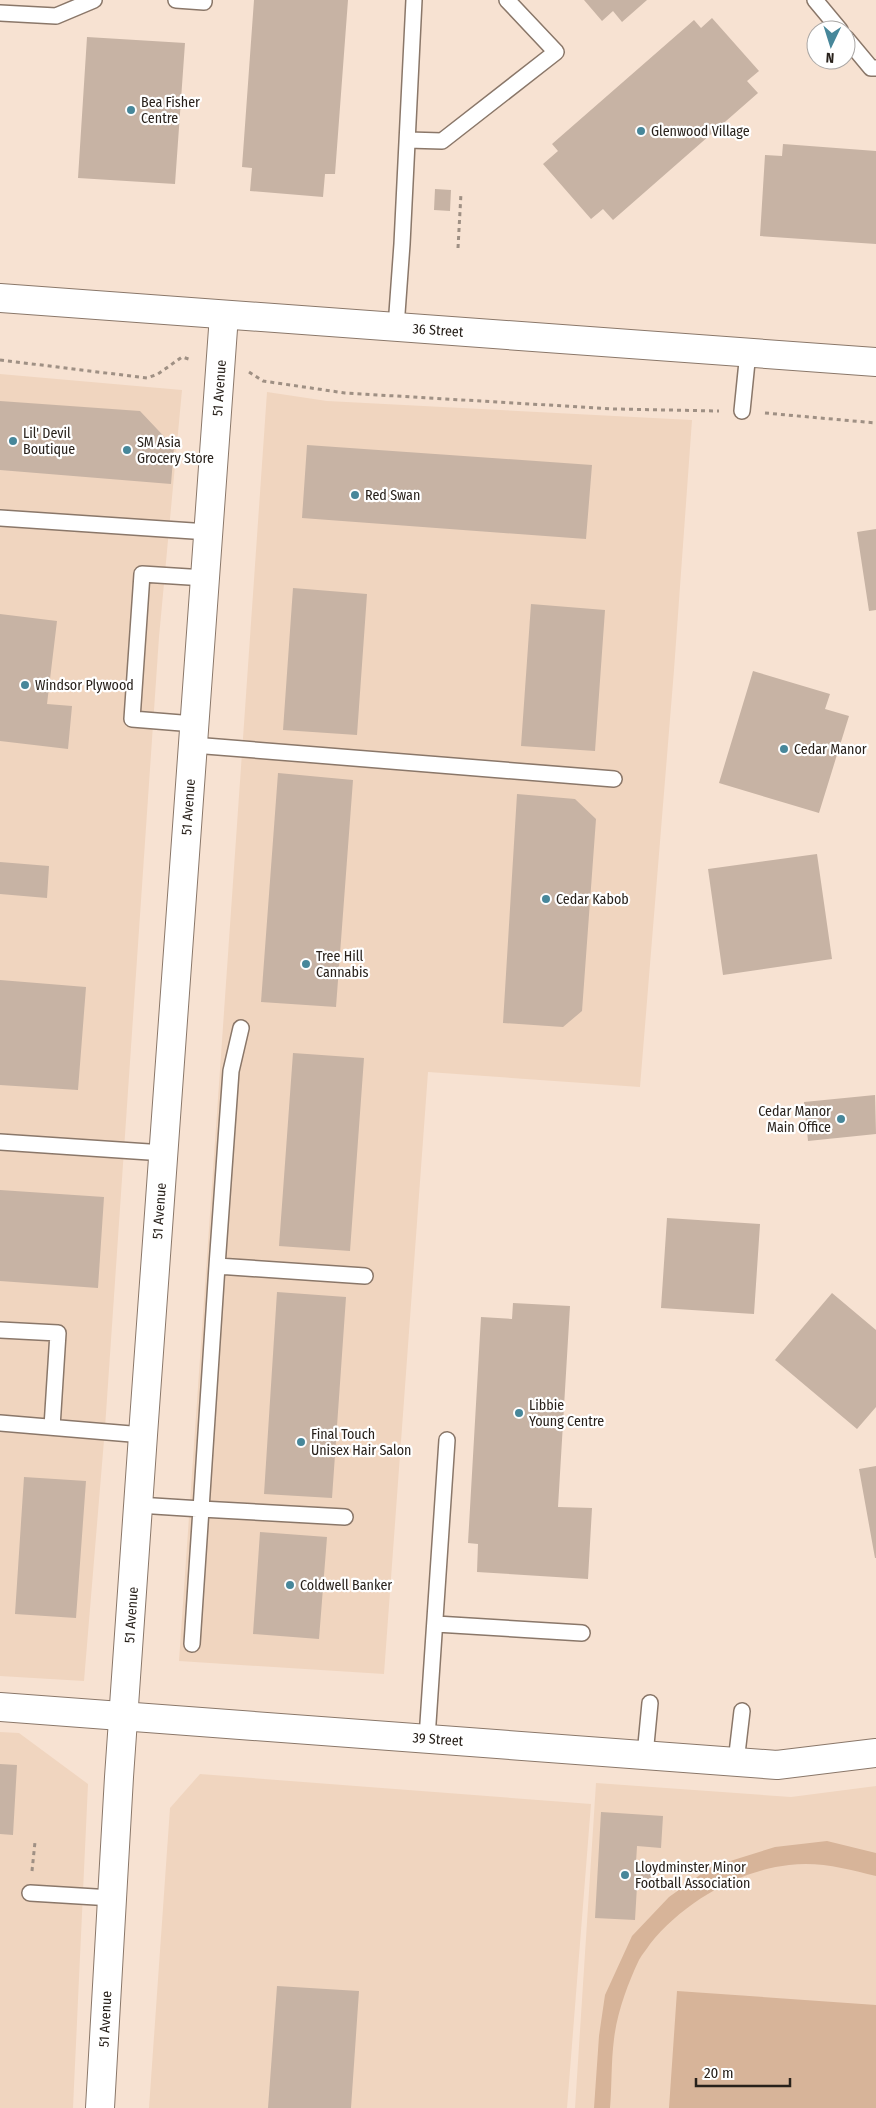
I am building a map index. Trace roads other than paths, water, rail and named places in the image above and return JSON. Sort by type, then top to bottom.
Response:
[{"type":"street","name":"36 Street","points":[[0,298],[876,362]]},
{"type":"street","name":"51 Avenue","points":[[100,2108],[138,1505],[224,315]]},
{"type":"street","name":"39 Street","points":[[0,1707],[777,1765],[876,1752]]},
{"type":"lane","points":[[0,13],[56,16],[94,0]]},
{"type":"lane","points":[[176,0],[204,2],[204,0]]},
{"type":"lane","points":[[396,327],[408,140],[414,0]]},
{"type":"lane","points":[[408,140],[442,141],[556,52],[507,0]]},
{"type":"lane","points":[[815,0],[832,20]]},
{"type":"lane","points":[[856,50],[871,68],[876,68]]},
{"type":"lane","points":[[742,411],[748,352]]},
{"type":"lane","points":[[0,518],[208,532]]},
{"type":"lane","points":[[205,578],[142,574],[132,720],[193,734],[614,779]]},
{"type":"lane","points":[[192,1644],[231,1072],[241,1028]]},
{"type":"lane","points":[[0,1142],[164,1153]]},
{"type":"lane","points":[[218,1266],[365,1276]]},
{"type":"lane","points":[[0,1330],[58,1333],[52,1427]]},
{"type":"lane","points":[[0,1423],[143,1435]]},
{"type":"lane","points":[[428,1738],[447,1440]]},
{"type":"lane","points":[[138,1505],[345,1517]]},
{"type":"lane","points":[[436,1624],[582,1633]]},
{"type":"lane","points":[[645,1755],[650,1703]]},
{"type":"lane","points":[[736,1762],[742,1711]]},
{"type":"lane","points":[[30,1893],[112,1898]]},
{"type":"place","name":"Bea Fisher Centre","points":[[131,110]]},
{"type":"place","name":"Glenwood Village","points":[[641,131]]},
{"type":"place","name":"Lil' Devil Boutique","points":[[13,441]]},
{"type":"place","name":"SM Asia Grocery Store","points":[[127,450]]},
{"type":"place","name":"Red Swan","points":[[355,495]]},
{"type":"place","name":"Windsor Plywood","points":[[25,685]]},
{"type":"place","name":"Cedar Manor","points":[[784,749]]},
{"type":"place","name":"Cedar Kabob","points":[[546,899]]},
{"type":"place","name":"Tree Hill Cannabis","points":[[306,964]]},
{"type":"place","name":"Cedar Manor Main Office","points":[[841,1119]]},
{"type":"place","name":"Libbie Young Centre","points":[[519,1413]]},
{"type":"place","name":"Final Touch Unisex Hair Salon","points":[[301,1442]]},
{"type":"place","name":"Coldwell Banker","points":[[290,1585]]},
{"type":"place","name":"Lloydminster Minor Football Association","points":[[625,1875]]}]
